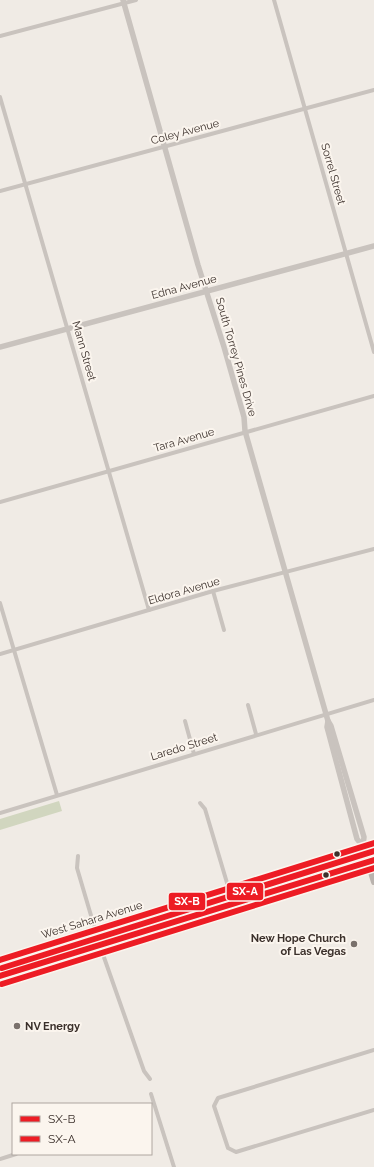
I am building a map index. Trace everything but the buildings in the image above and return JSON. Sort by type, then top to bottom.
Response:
[{"type":"main road","name":"West Sahara Avenue","points":[[0,960],[374,843]]},
{"type":"main road","name":"South Torrey Pines Drive","points":[[363,846],[371,861],[374,882]]},
{"type":"main road","points":[[0,976],[371,861]]},
{"type":"street","points":[[0,36],[136,0]]},
{"type":"street","name":"Sorrel Street","points":[[274,0],[374,352]]},
{"type":"street","name":"South Torrey Pines Drive","points":[[124,2],[206,291],[244,417],[246,431],[328,721],[344,762],[364,837],[363,846]]},
{"type":"street","name":"Coley Avenue","points":[[0,191],[374,90]]},
{"type":"street","name":"Mann Street","points":[[0,97],[150,610]]},
{"type":"street","name":"Edna Avenue","points":[[0,347],[374,246]]},
{"type":"street","name":"Tara Avenue","points":[[0,502],[246,431],[374,396]]},
{"type":"street","name":"Eldora Avenue","points":[[0,654],[213,591],[374,549]]},
{"type":"street","points":[[213,591],[224,630]]},
{"type":"street","points":[[0,603],[57,795]]},
{"type":"street","name":"Laredo Street","points":[[0,813],[256,734],[374,700]]},
{"type":"street","points":[[248,705],[256,734]]},
{"type":"street","points":[[185,721],[194,754]]},
{"type":"street","name":"South Torrey Pines Drive","points":[[328,721],[327,727],[336,765],[357,839],[363,846]]},
{"type":"street","points":[[336,765],[344,762]]},
{"type":"street","points":[[200,803],[205,809],[232,903]]},
{"type":"street","points":[[78,856],[77,868],[95,931],[144,1071],[150,1079]]},
{"type":"street","points":[[374,1050],[218,1098],[214,1106],[228,1148],[236,1152],[374,1110]]},
{"type":"street","points":[[151,1094],[174,1167]]},
{"type":"street","points":[[152,1112],[156,1110]]},
{"type":"street","points":[[0,1159],[13,1155]]},
{"type":"green space","points":[[59,801],[62,811],[0,830],[0,819]]},
{"type":"transit line","name":"SX-B","points":[[0,960],[374,843]]},
{"type":"transit line","name":"SX-A","points":[[2,968],[374,851]]},
{"type":"transit line","name":"SX-B","points":[[0,976],[374,860]]},
{"type":"transit line","name":"SX-A","points":[[2,984],[374,868]]},
{"type":"place","name":"New Hope Church of Las Vegas","points":[[354,944]]},
{"type":"place","name":"NV Energy","points":[[17,1026]]}]
